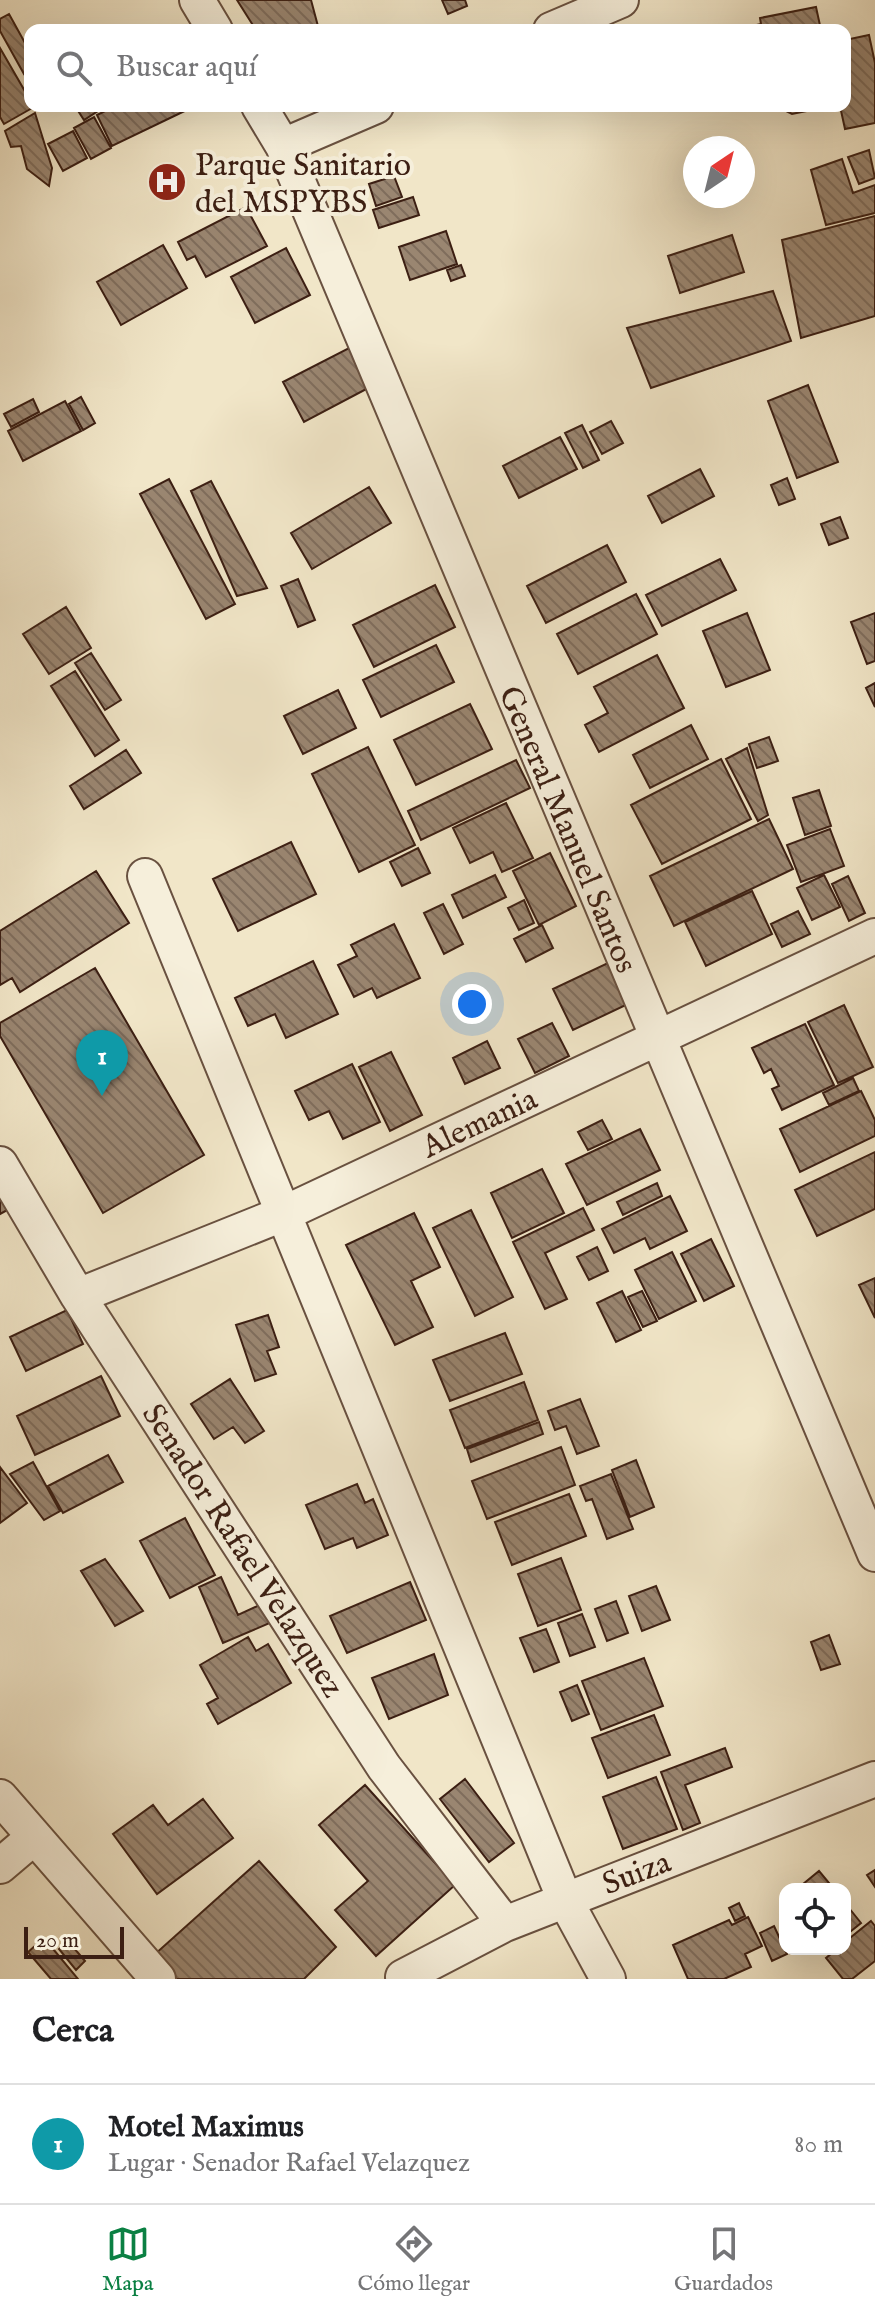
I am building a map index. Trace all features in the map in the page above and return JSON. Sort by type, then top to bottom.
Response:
[{"type":"street","points":[[197,0],[211,24]]},
{"type":"street","points":[[565,24],[621,0]]},
{"type":"street","name":"General Manuel Santos","points":[[263,112],[283,146],[875,1554]]},
{"type":"street","points":[[283,146],[362,112]]},
{"type":"street","points":[[145,876],[565,1900],[608,1979]]},
{"type":"street","name":"Alemania","points":[[78,1296],[285,1213],[875,936]]},
{"type":"street","name":"Senador Rafael Velazquez","points":[[0,1164],[78,1296],[384,1767],[505,1924]]},
{"type":"street","name":"Suiza","points":[[403,1977],[505,1924],[875,1779]]},
{"type":"street","points":[[0,1797],[158,1979]]},
{"type":"street","points":[[0,1866],[33,1838]]},
{"type":"building","points":[[237,0],[311,0],[317,24],[252,24]]},
{"type":"building","points":[[442,0],[465,0],[467,6],[448,14]]},
{"type":"building","points":[[816,7],[820,24],[761,24],[760,18]]},
{"type":"building","points":[[9,14],[24,41],[24,74],[0,31],[0,19]]},
{"type":"building","points":[[869,35],[875,63],[875,123],[845,129],[841,112],[851,112],[851,39]]},
{"type":"building","points":[[0,48],[24,90],[25,112],[4,124],[0,117]]},
{"type":"building","points":[[79,112],[96,112],[84,120]]},
{"type":"building","points":[[103,112],[183,112],[112,146],[97,115]]},
{"type":"building","points":[[35,113],[52,168],[49,186],[27,169],[21,146],[11,147],[5,131]]},
{"type":"building","points":[[94,117],[111,148],[91,159],[74,128]]},
{"type":"building","points":[[73,131],[87,158],[63,171],[48,144]]},
{"type":"building","points":[[869,150],[875,178],[859,184],[848,157]]},
{"type":"building","points":[[842,159],[853,193],[875,185],[875,213],[826,225],[811,170]]},
{"type":"building","points":[[394,176],[402,197],[376,206],[369,184]]},
{"type":"building","points":[[413,197],[419,215],[379,228],[373,210]]},
{"type":"building","points":[[246,207],[267,246],[206,277],[195,256],[187,260],[178,242]]},
{"type":"building","points":[[875,216],[875,316],[801,338],[782,240]]},
{"type":"building","points":[[446,231],[457,264],[410,280],[399,247]]},
{"type":"building","points":[[732,235],[744,272],[680,293],[668,256]]},
{"type":"building","points":[[163,245],[187,288],[121,325],[97,282]]},
{"type":"building","points":[[286,248],[310,295],[255,323],[231,277]]},
{"type":"building","points":[[461,265],[465,276],[451,281],[447,270]]},
{"type":"building","points":[[773,291],[791,341],[651,388],[627,328]]},
{"type":"building","points":[[351,347],[372,386],[304,422],[283,382]]},
{"type":"building","points":[[808,385],[838,462],[797,478],[768,401]]},
{"type":"building","points":[[81,397],[95,423],[83,430],[69,404]]},
{"type":"building","points":[[33,399],[39,412],[11,427],[4,414]]},
{"type":"building","points":[[65,401],[81,431],[23,461],[8,431]]},
{"type":"building","points":[[611,421],[623,443],[602,454],[590,432]]},
{"type":"building","points":[[582,425],[599,460],[583,468],[565,433]]},
{"type":"building","points":[[560,437],[577,469],[519,498],[503,466]]},
{"type":"building","points":[[700,469],[714,496],[662,523],[648,496]]},
{"type":"building","points":[[787,478],[795,499],[779,505],[771,485]]},
{"type":"building","points":[[169,479],[235,604],[206,619],[140,494]]},
{"type":"building","points":[[211,481],[267,588],[237,596],[191,491]]},
{"type":"building","points":[[369,487],[391,523],[312,569],[291,533]]},
{"type":"building","points":[[840,517],[848,538],[829,545],[821,524]]},
{"type":"building","points":[[607,545],[626,582],[546,623],[527,586]]},
{"type":"building","points":[[720,559],[736,590],[662,626],[646,595]]},
{"type":"building","points":[[298,579],[315,620],[298,627],[281,586]]},
{"type":"building","points":[[435,585],[455,627],[374,667],[353,625]]},
{"type":"building","points":[[636,594],[657,634],[578,674],[557,634]]},
{"type":"building","points":[[66,607],[91,648],[49,674],[23,634]]},
{"type":"building","points":[[747,613],[770,670],[726,687],[703,631]]},
{"type":"building","points":[[875,613],[875,661],[867,664],[851,622]]},
{"type":"building","points":[[436,645],[454,682],[381,717],[363,680]]},
{"type":"building","points":[[91,653],[121,700],[105,710],[75,663]]},
{"type":"building","points":[[657,655],[684,708],[599,752],[585,725],[608,713],[594,687]]},
{"type":"building","points":[[75,671],[119,740],[95,756],[51,686]]},
{"type":"building","points":[[875,683],[875,707],[866,688]]},
{"type":"building","points":[[338,690],[356,728],[303,754],[284,716]]},
{"type":"building","points":[[470,704],[492,749],[416,785],[394,740]]},
{"type":"building","points":[[691,725],[708,759],[650,788],[633,755]]},
{"type":"building","points":[[769,737],[778,761],[757,768],[749,744]]},
{"type":"building","points":[[368,747],[415,845],[359,872],[312,774]]},
{"type":"building","points":[[747,748],[768,815],[758,821],[726,759]]},
{"type":"building","points":[[126,750],[141,773],[84,809],[70,786]]},
{"type":"building","points":[[721,759],[751,819],[662,864],[631,805]]},
{"type":"building","points":[[516,760],[530,788],[421,840],[408,811]]},
{"type":"building","points":[[819,790],[831,826],[805,835],[793,798]]},
{"type":"building","points":[[506,803],[533,858],[502,872],[493,852],[470,863],[453,828]]},
{"type":"building","points":[[769,819],[793,869],[674,926],[650,876]]},
{"type":"building","points":[[830,829],[844,866],[801,882],[787,845]]},
{"type":"building","points":[[291,842],[316,894],[238,931],[213,879]]},
{"type":"building","points":[[418,848],[430,873],[402,886],[390,862]]},
{"type":"building","points":[[550,853],[576,906],[539,925],[513,871]]},
{"type":"building","points":[[96,871],[129,923],[20,992],[12,978],[0,985],[0,931]]},
{"type":"building","points":[[495,875],[506,897],[463,918],[452,895]]},
{"type":"building","points":[[824,875],[840,907],[812,920],[797,888]]},
{"type":"building","points":[[848,876],[865,913],[849,921],[832,884]]},
{"type":"building","points":[[752,891],[772,934],[706,966],[685,922]]},
{"type":"building","points":[[524,900],[534,923],[519,930],[508,908]]},
{"type":"building","points":[[443,904],[463,944],[444,954],[424,913]]},
{"type":"building","points":[[798,911],[810,934],[782,947],[771,924]]},
{"type":"building","points":[[394,924],[420,978],[377,998],[372,988],[354,997],[338,965],[357,956],[351,945]]},
{"type":"building","points":[[542,925],[553,948],[526,962],[514,939]]},
{"type":"building","points":[[313,961],[338,1014],[286,1038],[275,1014],[248,1026],[235,998]]},
{"type":"building","points":[[610,962],[630,1003],[573,1030],[553,989]]},
{"type":"building","points":[[95,968],[204,1155],[103,1213],[0,1036],[0,1023]]},
{"type":"building","points":[[844,1005],[873,1067],[838,1083],[808,1022]]},
{"type":"building","points":[[552,1023],[569,1056],[535,1073],[518,1039]]},
{"type":"building","points":[[805,1024],[834,1085],[782,1110],[772,1089],[779,1086],[771,1069],[764,1073],[752,1048]]},
{"type":"building","points":[[487,1041],[500,1068],[465,1084],[453,1058]]},
{"type":"building","points":[[391,1052],[422,1115],[390,1131],[359,1067]]},
{"type":"building","points":[[352,1064],[380,1122],[343,1139],[329,1111],[309,1120],[295,1091]]},
{"type":"building","points":[[853,1078],[859,1091],[829,1105],[823,1093]]},
{"type":"building","points":[[861,1091],[875,1120],[875,1136],[800,1172],[780,1129]]},
{"type":"building","points":[[602,1120],[612,1139],[588,1150],[578,1132]]},
{"type":"building","points":[[640,1129],[660,1170],[587,1205],[566,1164]]},
{"type":"building","points":[[875,1152],[875,1209],[817,1236],[795,1190]]},
{"type":"building","points":[[542,1169],[564,1213],[512,1238],[491,1193]]},
{"type":"building","points":[[0,1177],[11,1208],[0,1214]]},
{"type":"building","points":[[657,1183],[662,1196],[623,1215],[617,1202]]},
{"type":"building","points":[[670,1196],[687,1231],[650,1249],[645,1238],[614,1253],[602,1229]]},
{"type":"building","points":[[583,1208],[594,1230],[545,1253],[567,1299],[545,1309],[513,1242]]},
{"type":"building","points":[[471,1210],[513,1297],[475,1316],[433,1228]]},
{"type":"building","points":[[414,1213],[440,1267],[411,1281],[433,1327],[395,1345],[346,1245]]},
{"type":"building","points":[[711,1239],[734,1286],[704,1301],[681,1254]]},
{"type":"building","points":[[597,1247],[608,1271],[589,1280],[577,1257]]},
{"type":"building","points":[[672,1252],[696,1301],[659,1319],[635,1270]]},
{"type":"building","points":[[875,1278],[875,1318],[859,1285]]},
{"type":"building","points":[[622,1291],[641,1330],[616,1342],[597,1303]]},
{"type":"building","points":[[642,1291],[657,1321],[643,1327],[628,1297]]},
{"type":"building","points":[[67,1310],[83,1344],[26,1371],[10,1337]]},
{"type":"building","points":[[268,1315],[279,1347],[267,1351],[276,1374],[255,1381],[236,1325]]},
{"type":"building","points":[[505,1333],[522,1374],[450,1401],[433,1360]]},
{"type":"building","points":[[101,1376],[120,1416],[35,1455],[17,1416]]},
{"type":"building","points":[[230,1379],[264,1431],[245,1443],[233,1427],[214,1439],[191,1404]]},
{"type":"building","points":[[524,1382],[538,1420],[465,1448],[450,1410]]},
{"type":"building","points":[[580,1399],[599,1446],[577,1454],[566,1426],[555,1430],[548,1411]]},
{"type":"building","points":[[539,1422],[543,1434],[471,1462],[467,1449]]},
{"type":"building","points":[[561,1447],[575,1485],[487,1519],[472,1481]]},
{"type":"building","points":[[108,1455],[123,1482],[63,1513],[48,1486]]},
{"type":"building","points":[[636,1460],[654,1507],[630,1517],[612,1470]]},
{"type":"building","points":[[33,1462],[60,1511],[44,1520],[10,1474]]},
{"type":"building","points":[[0,1467],[27,1503],[0,1523]]},
{"type":"building","points":[[611,1474],[633,1529],[607,1539],[592,1499],[586,1501],[580,1486]]},
{"type":"building","points":[[357,1484],[365,1503],[373,1499],[388,1535],[357,1548],[353,1538],[325,1549],[306,1505]]},
{"type":"building","points":[[569,1494],[586,1536],[512,1565],[495,1522]]},
{"type":"building","points":[[185,1518],[215,1575],[170,1598],[140,1541]]},
{"type":"building","points":[[561,1558],[581,1610],[538,1626],[518,1574]]},
{"type":"building","points":[[105,1559],[143,1611],[115,1626],[81,1571]]},
{"type":"building","points":[[221,1577],[238,1615],[264,1603],[272,1622],[223,1643],[199,1587]]},
{"type":"building","points":[[410,1582],[426,1620],[347,1653],[330,1616]]},
{"type":"building","points":[[656,1586],[670,1620],[642,1631],[629,1596]]},
{"type":"building","points":[[616,1601],[628,1633],[607,1641],[595,1609]]},
{"type":"building","points":[[582,1614],[595,1647],[570,1656],[558,1623]]},
{"type":"building","points":[[546,1629],[559,1662],[534,1672],[520,1638]]},
{"type":"building","points":[[829,1635],[840,1664],[821,1670],[811,1642]]},
{"type":"building","points":[[248,1637],[256,1651],[268,1644],[291,1683],[218,1724],[207,1704],[218,1698],[200,1665]]},
{"type":"building","points":[[434,1654],[448,1695],[389,1719],[372,1678]]},
{"type":"building","points":[[644,1658],[663,1706],[601,1730],[582,1681]]},
{"type":"building","points":[[577,1685],[589,1714],[572,1721],[560,1692]]},
{"type":"building","points":[[654,1715],[670,1755],[608,1778],[592,1738]]},
{"type":"building","points":[[725,1748],[732,1767],[685,1785],[700,1823],[683,1830],[661,1772]]},
{"type":"building","points":[[656,1777],[677,1829],[623,1849],[603,1797]]},
{"type":"building","points":[[465,1779],[514,1843],[489,1862],[440,1799]]},
{"type":"building","points":[[365,1785],[455,1885],[376,1956],[335,1910],[368,1881],[319,1825]]},
{"type":"building","points":[[203,1799],[233,1838],[157,1894],[113,1834],[153,1805],[168,1825]]},
{"type":"building","points":[[259,1861],[336,1947],[304,1979],[176,1979],[154,1955]]},
{"type":"building","points":[[875,1870],[875,1887],[867,1875]]},
{"type":"building","points":[[819,1871],[829,1883],[804,1883]]},
{"type":"building","points":[[739,1903],[745,1916],[735,1921],[729,1908]]},
{"type":"building","points":[[851,1910],[861,1923],[851,1931]]},
{"type":"building","points":[[748,1917],[762,1946],[745,1954],[751,1967],[724,1979],[688,1979],[673,1945],[729,1920],[732,1925]]},
{"type":"building","points":[[871,1921],[875,1926],[875,1961],[852,1979],[843,1979],[826,1958],[830,1955],[851,1955],[851,1937]]},
{"type":"building","points":[[774,1926],[779,1937],[779,1955],[785,1955],[772,1961],[760,1933]]},
{"type":"building","points":[[44,1938],[78,1979],[51,1979],[28,1952]]},
{"type":"building","points":[[68,1941],[85,1961],[76,1970],[59,1949]]},
{"type":"place","name":"Parque Sanitario del MSPYBS","points":[[167,182]]},
{"type":"place","name":"Motel Maximus","points":[[102,1096]]}]
